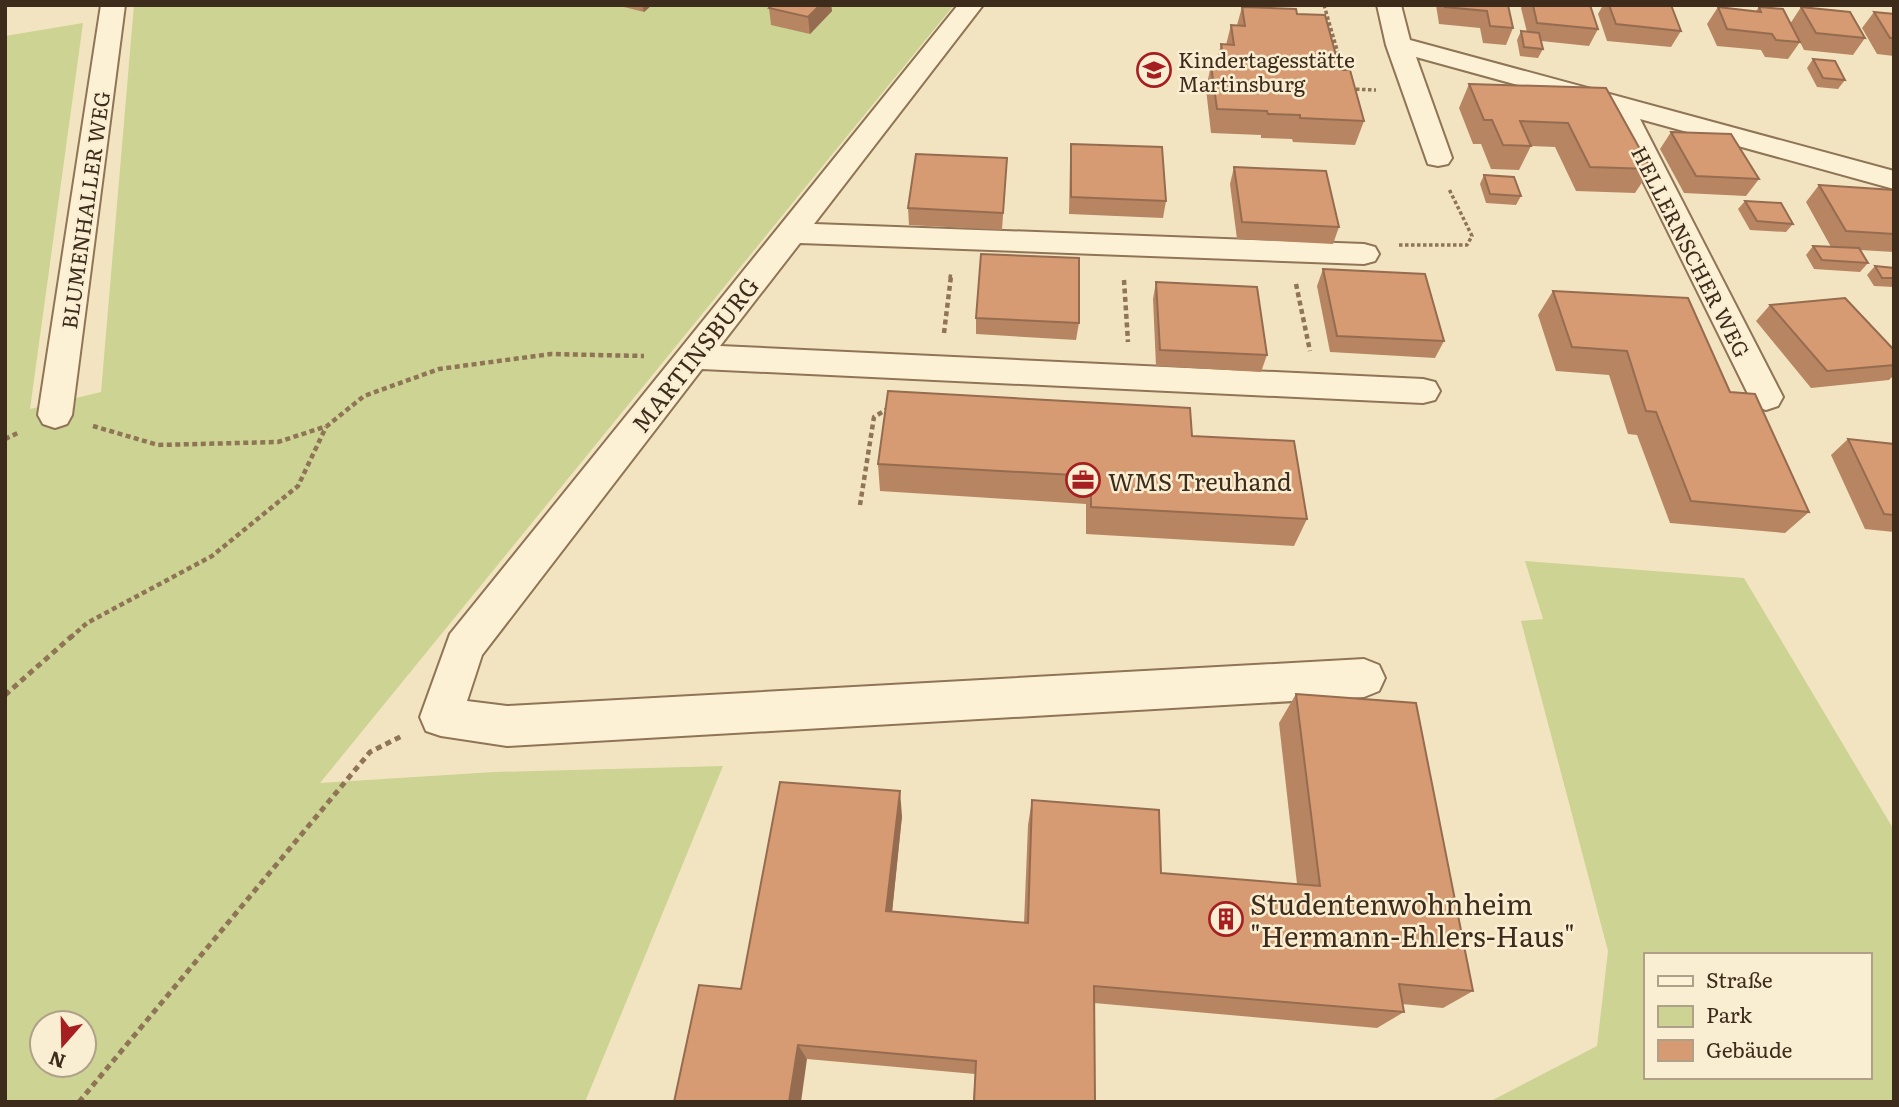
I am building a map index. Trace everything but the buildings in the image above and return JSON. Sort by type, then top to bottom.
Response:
[{"type":"street","name":"BLUMENHALLER WEG","points":[[55,415],[113,5]]},
{"type":"street","name":"MARTINSBURG","points":[[441,717],[464,646],[971,5]]},
{"type":"street","points":[[1389,5],[1399,45],[1438,158]]},
{"type":"street","name":"HELLERNSCHER WEG","points":[[1399,45],[1894,180]]},
{"type":"street","name":"HELLERNSCHER WEG","points":[[1619,105],[1766,397]]},
{"type":"street","points":[[789,233],[1290,251],[1378,250]]},
{"type":"street","points":[[692,357],[1423,391]]},
{"type":"street","points":[[441,717],[507,726],[1364,678]]},
{"type":"path","points":[[1324,5],[1344,77]]},
{"type":"path","points":[[1320,27],[1331,30]]},
{"type":"path","points":[[1378,250],[1466,246],[1472,236],[1452,199],[1438,158]]},
{"type":"path","points":[[940,369],[954,239]]},
{"type":"path","points":[[1122,245],[1130,377]]},
{"type":"path","points":[[1290,251],[1317,386]]},
{"type":"path","points":[[55,415],[158,445],[278,442],[327,426],[364,396],[439,369],[551,354],[692,357]]},
{"type":"path","points":[[860,505],[874,417],[899,401],[904,367]]},
{"type":"path","points":[[5,695],[87,623],[212,556],[298,486],[327,426]]},
{"type":"path","points":[[79,1102],[370,752],[441,717]]},
{"type":"green space","points":[[134,5],[954,5],[320,783],[494,772],[723,766],[585,1102],[5,1102],[5,36],[83,23],[30,409],[101,392]]},
{"type":"green space","points":[[1525,561],[1744,578],[1894,830],[1894,1102],[1489,1102],[1597,1046],[1608,951],[1521,621],[1543,619]]},
{"type":"place","name":"Kindertagesstätte Martinsburg","points":[[1154,70]]},
{"type":"place","name":"WMS Treuhand","points":[[1083,480]]},
{"type":"place","name":"Studentenwohnheim \"Hermann-Ehlers-Haus\"","points":[[1226,919]]}]
